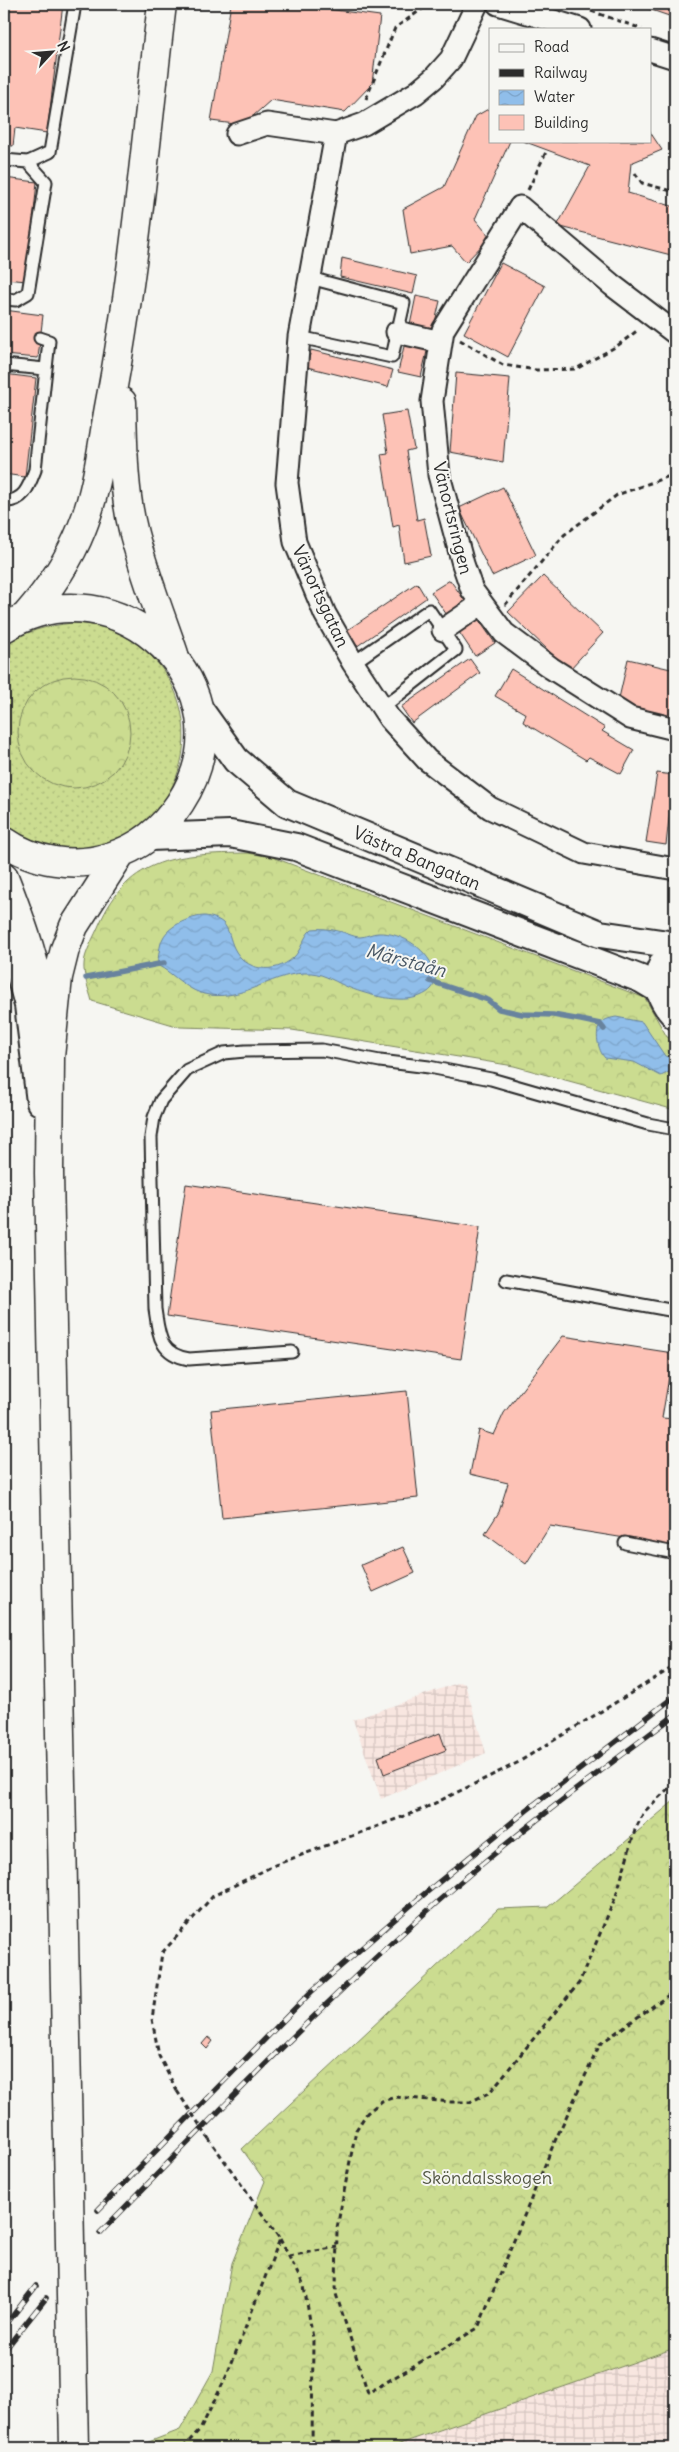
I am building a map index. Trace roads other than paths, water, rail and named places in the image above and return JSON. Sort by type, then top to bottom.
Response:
[{"type":"main road","points":[[15,622],[41,598],[66,562],[83,527],[93,491],[122,340],[162,4]]},
{"type":"main road","points":[[4,841],[27,854],[64,862],[102,859],[120,853],[150,837],[171,817],[187,793],[197,765],[201,736],[198,707],[193,690],[175,658],[134,534],[123,458],[122,340]]},
{"type":"main road","points":[[15,622],[61,609],[80,608],[107,612],[133,622],[156,638],[175,658]]},
{"type":"main road","points":[[74,2448],[49,1173],[50,1057],[58,977],[65,949],[74,926],[120,853]]},
{"type":"main road","points":[[4,877],[19,916],[42,997],[50,1057]]},
{"type":"street","points":[[238,134],[267,124],[336,134],[364,124],[389,110],[434,78],[451,59],[477,4]]},
{"type":"street","points":[[498,4],[581,19]]},
{"type":"street","points":[[652,51],[675,58]]},
{"type":"street","name":"Vänortsgatan","points":[[336,134],[299,337],[287,483],[295,542],[325,614],[382,708],[426,760],[490,808],[584,853],[675,870]]},
{"type":"street","name":"Vänortsringen","points":[[675,333],[612,284],[520,207],[442,336],[432,401],[439,475],[472,590],[487,612],[511,639],[551,668],[630,718],[675,729]]},
{"type":"street","points":[[397,332],[442,336]]},
{"type":"street","points":[[443,630],[487,612]]},
{"type":"street","name":"Västra Bangatan","points":[[198,707],[236,760],[287,803],[600,934],[675,946]]},
{"type":"street","name":"Västra Bangatan","points":[[150,837],[230,834],[296,846],[641,979],[658,989],[659,972],[666,957],[675,946]]},
{"type":"street","points":[[4,917],[21,971],[28,1004],[49,1173]]},
{"type":"street","points":[[658,989],[664,1004],[675,1016]]},
{"type":"lane","points":[[4,160],[28,162],[50,152],[75,4]]},
{"type":"lane","points":[[4,300],[16,300],[28,293],[46,182],[28,162]]},
{"type":"lane","points":[[299,337],[392,357],[404,303],[310,278]]},
{"type":"lane","points":[[4,501],[12,501],[28,490],[35,470],[49,341],[40,338]]},
{"type":"lane","points":[[4,365],[45,369]]},
{"type":"lane","points":[[353,663],[429,610],[456,650],[382,708]]},
{"type":"lane","points":[[292,1352],[189,1359],[175,1356],[165,1348],[159,1334],[155,1309],[151,1137],[154,1117],[161,1100],[187,1070],[224,1053],[322,1050],[491,1079],[648,1124],[675,1129]]},
{"type":"lane","points":[[506,1280],[675,1311]]},
{"type":"lane","points":[[625,1542],[675,1553]]},
{"type":"water","points":[[205,916],[223,923],[239,956],[252,966],[269,968],[285,963],[296,955],[306,935],[312,929],[332,930],[360,937],[376,933],[387,933],[405,939],[421,950],[432,965],[435,982],[432,988],[424,994],[404,999],[385,998],[366,993],[311,973],[285,976],[236,993],[209,995],[201,993],[188,987],[157,965],[161,944],[166,933],[181,922]]},
{"type":"water","points":[[616,1017],[642,1022],[665,1056],[675,1058],[675,1073],[669,1072],[661,1076],[634,1062],[605,1058],[599,1046],[597,1036],[599,1027],[601,1023]]},
{"type":"waterway","name":"Märstaån","points":[[86,978],[164,963]]},
{"type":"waterway","name":"Märstaån","points":[[430,981],[488,1000],[499,1009],[522,1014],[553,1015],[581,1020],[600,1024],[604,1029]]},
{"type":"railway","points":[[98,2210],[311,1992],[417,1900],[527,1810],[675,1696]]},
{"type":"railway","points":[[100,2233],[319,2011],[410,1926],[510,1841],[675,1715]]},
{"type":"railway","points":[[4,2327],[36,2286]]},
{"type":"railway","points":[[4,2351],[46,2298]]},
{"type":"park label","name":"Sköndalsskogen","points":[[487,2177]]}]
